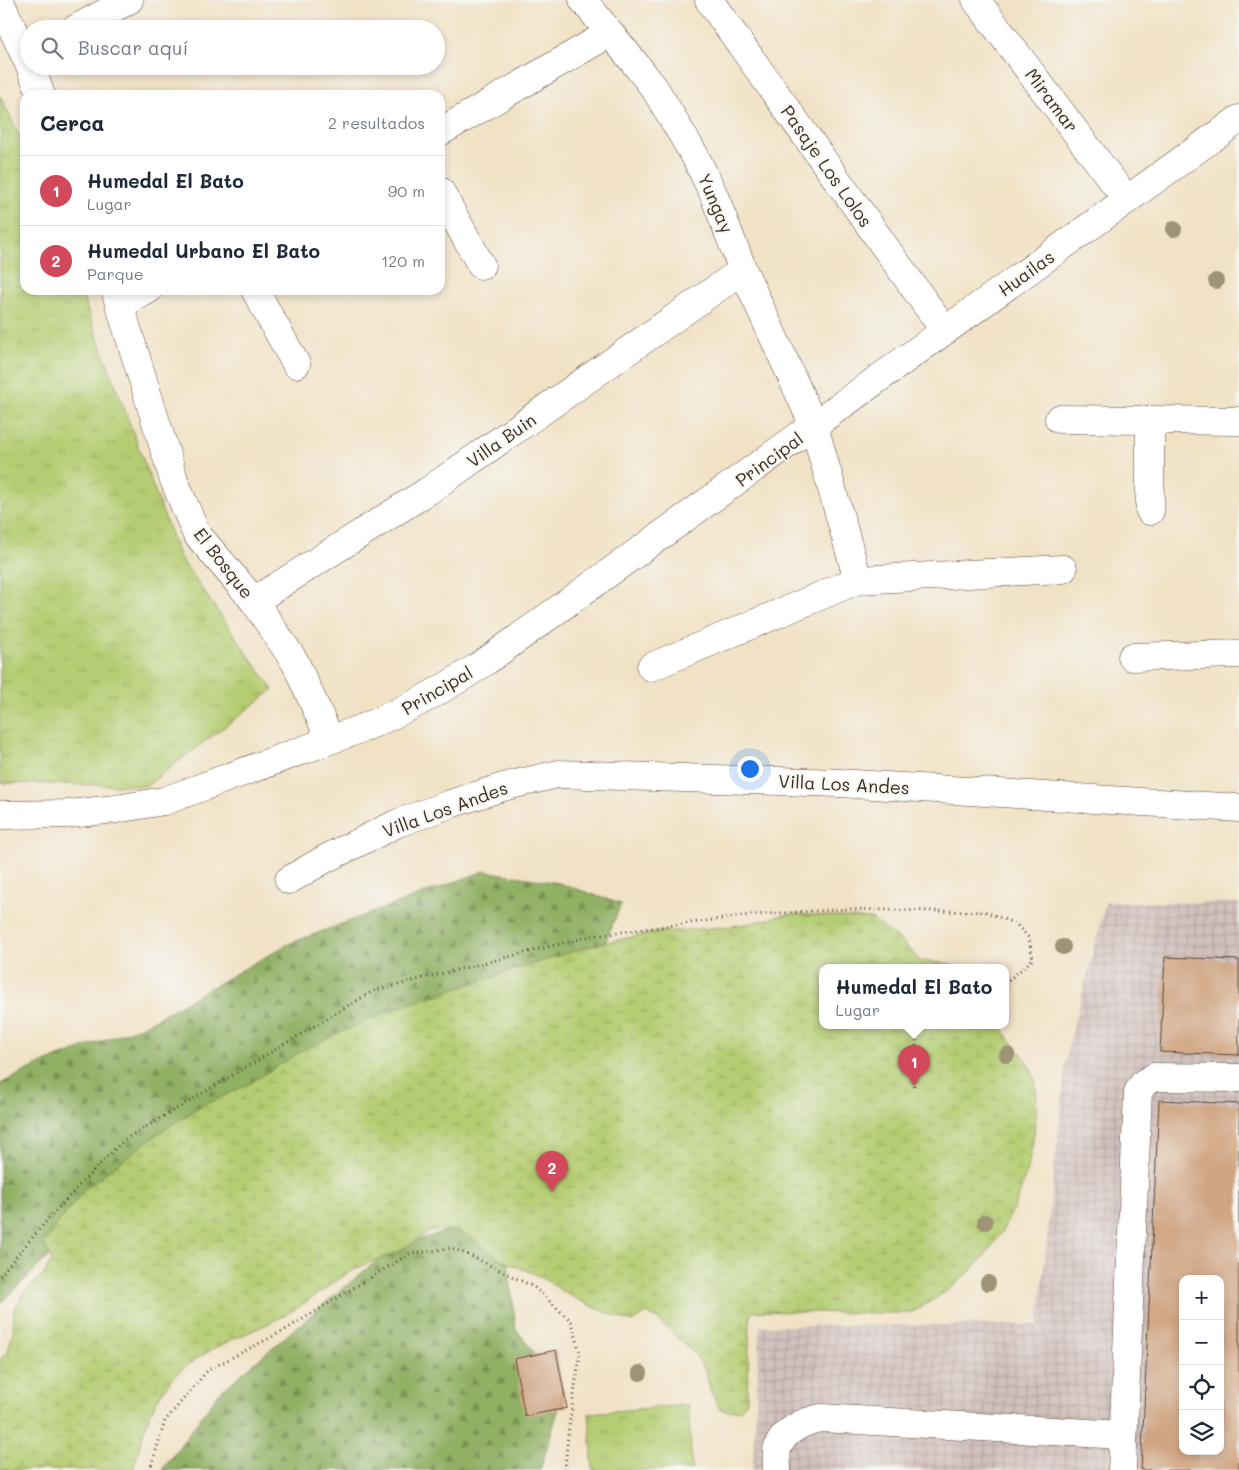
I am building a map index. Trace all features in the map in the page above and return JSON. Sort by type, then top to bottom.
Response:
[{"type":"street","points":[[92,20],[129,0]]},
{"type":"street","name":"Yungay","points":[[583,0],[655,90],[695,156],[717,200],[743,270],[814,426],[858,580]]},
{"type":"street","name":"Pasaje Los Lolos","points":[[709,0],[946,331]]},
{"type":"street","name":"Miramar","points":[[976,0],[1127,200]]},
{"type":"street","points":[[0,2],[20,43]]},
{"type":"street","points":[[445,129],[610,33]]},
{"type":"street","points":[[34,75],[39,90]]},
{"type":"street","name":"Huailas","points":[[814,426],[1239,119]]},
{"type":"street","points":[[445,200],[481,265]]},
{"type":"street","name":"Villa Buin","points":[[254,601],[428,491],[743,270]]},
{"type":"street","points":[[258,295],[296,364]]},
{"type":"street","name":"El Bosque","points":[[118,297],[174,480],[196,533],[254,601],[295,662],[330,739]]},
{"type":"street","points":[[1059,419],[1239,421]]},
{"type":"street","points":[[1150,420],[1150,511]]},
{"type":"street","name":"Principal","points":[[0,815],[68,814],[164,801],[395,715],[456,681],[814,426]]},
{"type":"street","points":[[651,667],[858,580],[1063,569]]},
{"type":"street","points":[[1132,657],[1239,654]]},
{"type":"street","name":"Villa Los Andes","points":[[289,880],[325,859],[398,824],[486,792],[558,774],[839,783],[1239,808]]},
{"type":"street","points":[[1122,1470],[1138,1092],[1144,1083],[1154,1077],[1239,1078]]},
{"type":"street","points":[[777,1470],[777,1450],[788,1433],[808,1421],[821,1418],[1124,1435]]},
{"type":"path","points":[[0,1276],[37,1230],[90,1173],[124,1140],[373,991],[591,936],[751,914],[847,908],[986,912],[1016,924],[1029,938],[1033,959],[1009,980]]},
{"type":"path","points":[[914,1086],[917,1029]]},
{"type":"path","points":[[150,1470],[165,1421],[208,1370],[285,1330],[408,1254],[452,1248],[534,1287],[572,1322],[580,1353],[568,1434],[565,1470]]},
{"type":"shaded area","points":[[1106,902],[1239,903],[1239,1470],[753,1470],[760,1326],[1038,1325],[1067,1052]]},
{"type":"green space","points":[[0,96],[20,137],[20,295],[82,295],[179,556],[273,690],[146,786],[0,783]]},
{"type":"green space","points":[[484,871],[559,883],[621,904],[585,992],[90,1216],[0,1304],[0,1084],[42,1063],[143,1026],[288,944]]},
{"type":"green space","points":[[796,914],[871,919],[900,940],[920,961],[950,964],[819,964],[819,1029],[1003,1029],[1022,1054],[1031,1070],[1036,1087],[1036,1114],[1033,1140],[1022,1188],[1002,1231],[989,1251],[955,1285],[920,1308],[907,1313],[755,1311],[751,1313],[747,1401],[740,1410],[729,1411],[720,1409],[711,1392],[705,1370],[695,1354],[657,1319],[647,1313],[632,1322],[600,1310],[569,1295],[537,1275],[499,1258],[468,1236],[454,1230],[440,1229],[428,1233],[400,1251],[361,1266],[291,1311],[268,1324],[213,1349],[187,1365],[167,1386],[153,1408],[133,1470],[0,1470],[0,1360],[8,1351],[13,1333],[14,1309],[25,1292],[43,1275],[52,1260],[44,1243],[85,1189],[159,1133],[202,1106],[249,1084],[298,1053],[334,1035],[400,1007],[580,949],[611,941],[660,932],[726,927]]},
{"type":"green space","points":[[464,1224],[507,1254],[516,1329],[564,1392],[540,1470],[162,1470],[219,1393],[343,1288],[389,1251]]},
{"type":"green space","points":[[688,1405],[692,1470],[593,1470],[589,1413]]},
{"type":"building","points":[[1165,957],[1239,960],[1239,1055],[1160,1052]]},
{"type":"building","points":[[1159,1100],[1239,1104],[1239,1470],[1141,1470]]},
{"type":"building","points":[[556,1350],[567,1408],[525,1416],[514,1359]]},
{"type":"place","name":"Humedal El Bato","points":[[914,1086]]},
{"type":"place","name":"Humedal Urbano El Bato","points":[[552,1192]]}]
